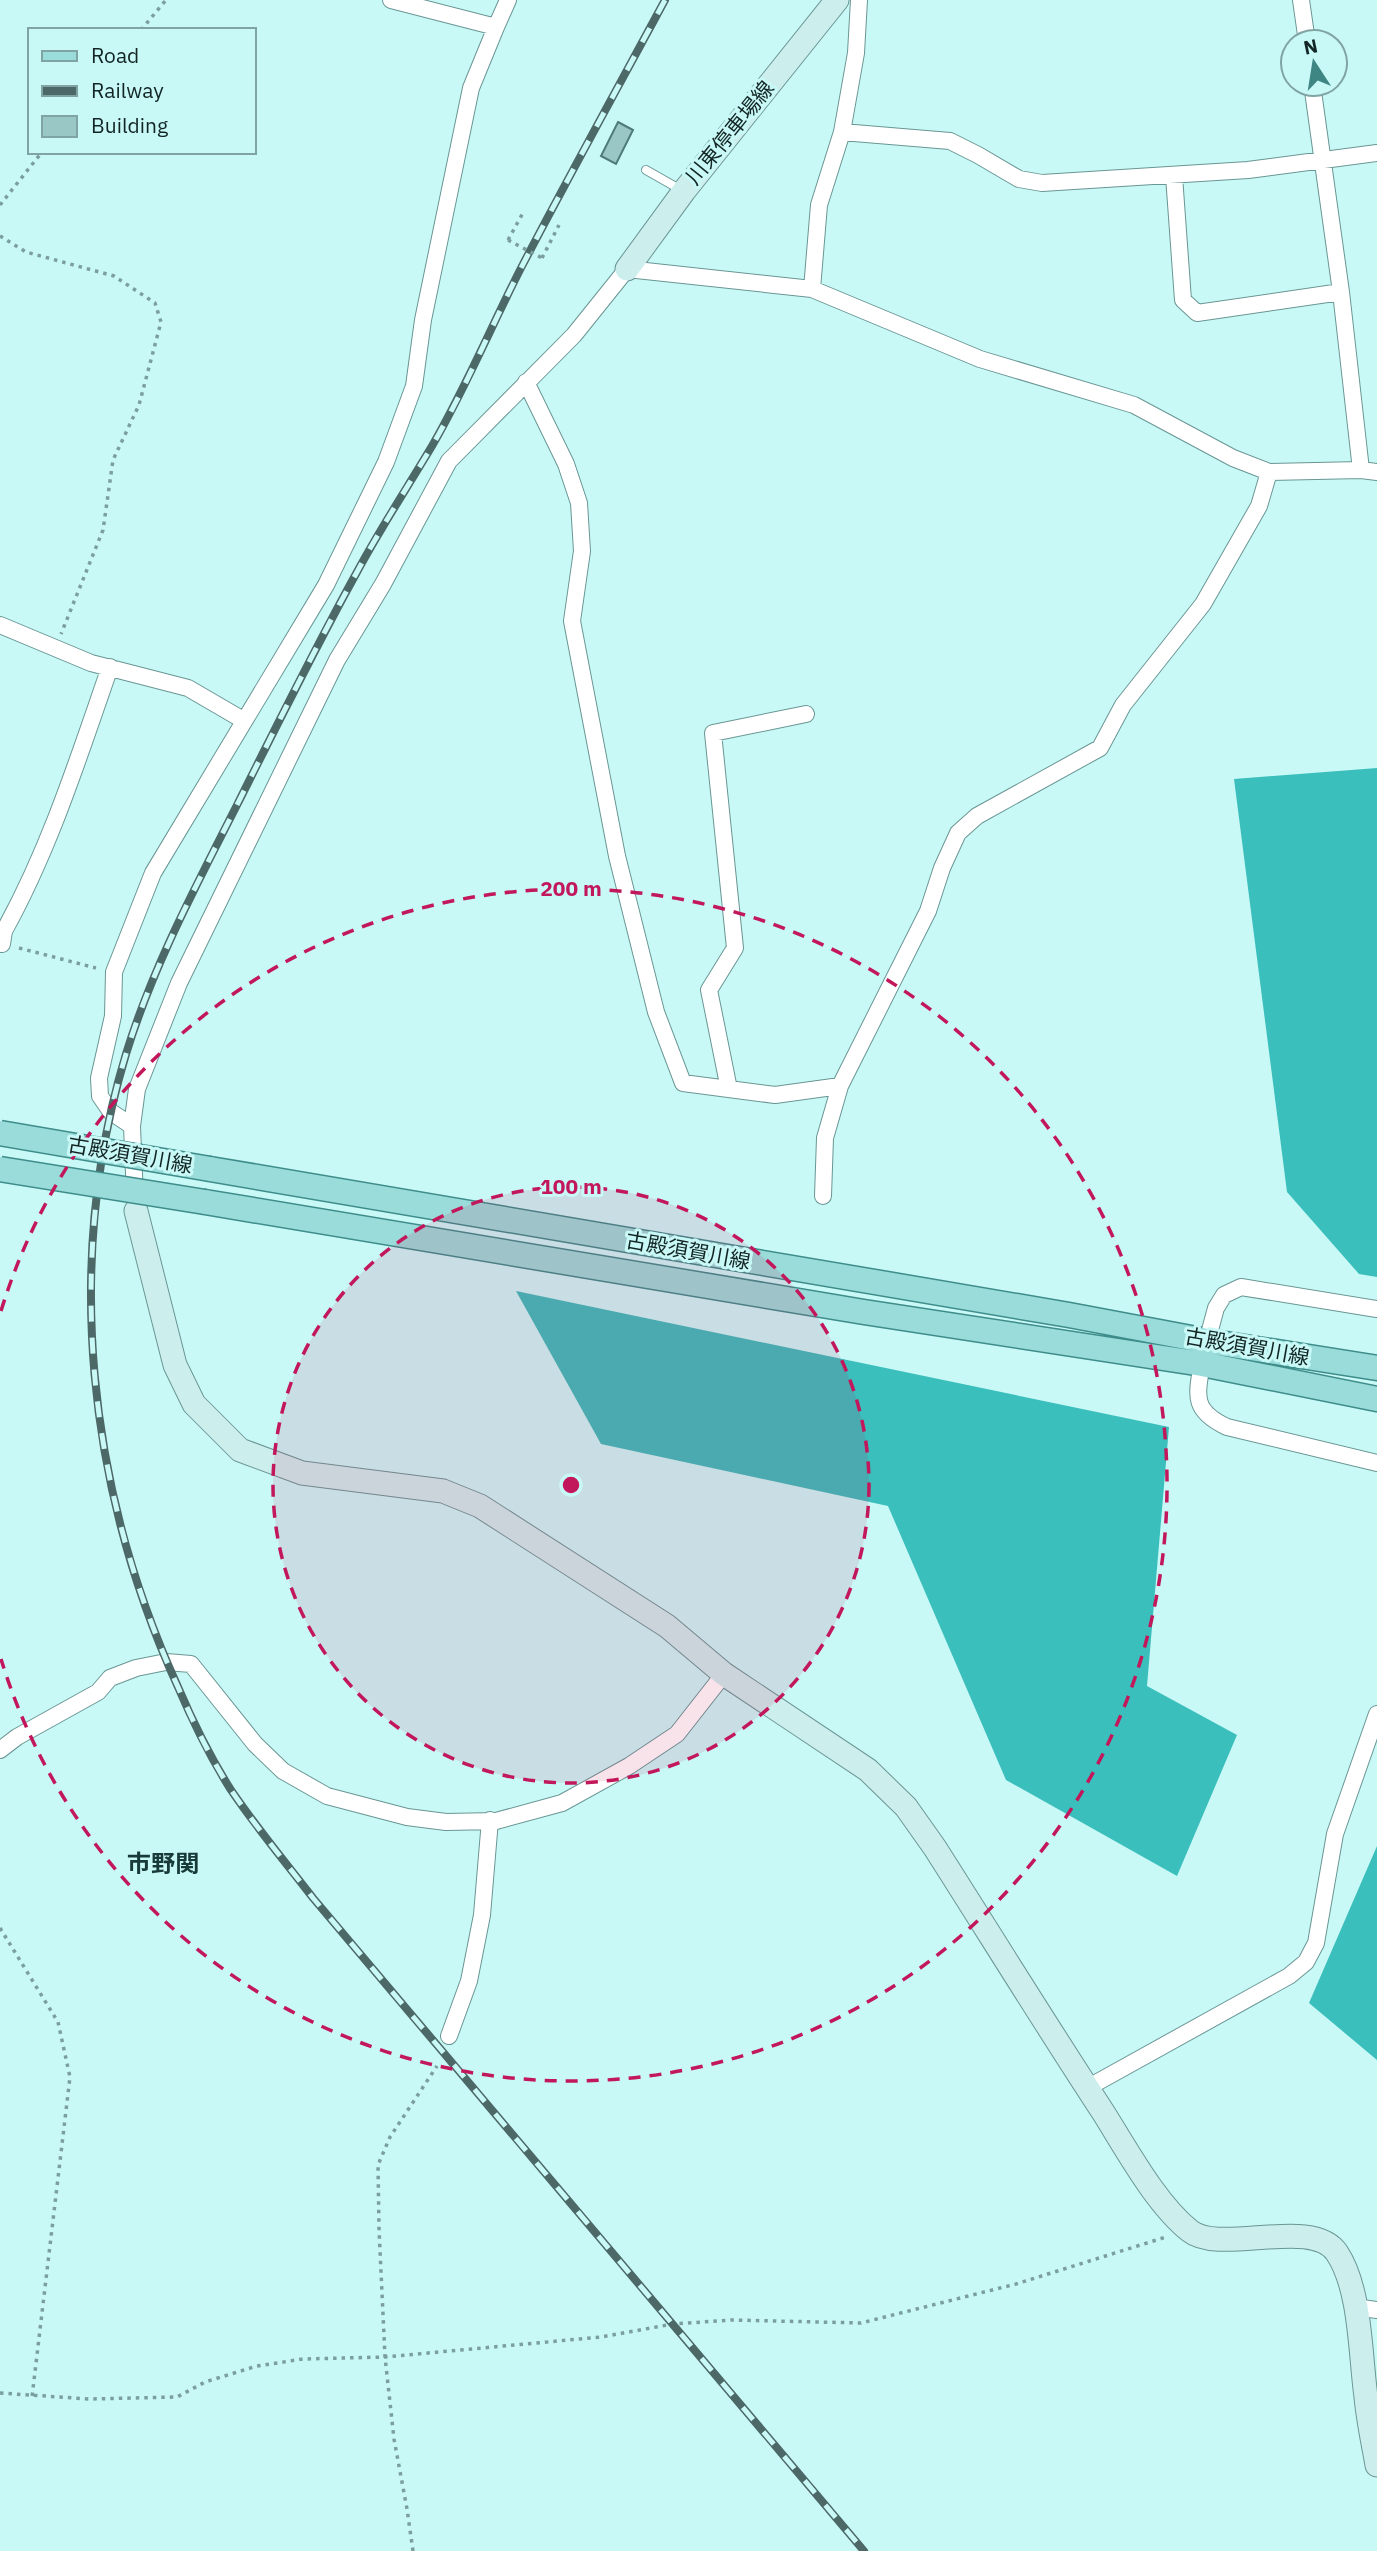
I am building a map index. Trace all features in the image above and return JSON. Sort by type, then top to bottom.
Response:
[{"type":"main road","name":"古殿須賀川線","points":[[0,1133],[1092,1319],[1377,1399]]},
{"type":"main road","name":"古殿須賀川線","points":[[0,1169],[864,1312],[1204,1352],[1377,1368]]},
{"type":"street","points":[[391,0],[496,27]]},
{"type":"street","points":[[132,1126],[111,1112],[100,1096],[99,1078],[114,1016],[114,972],[153,873],[326,585],[386,462],[414,386],[423,320],[471,88],[508,0]]},
{"type":"street","name":"川東停車場線","points":[[627,269],[684,191],[837,0]]},
{"type":"street","points":[[812,289],[819,205],[842,132],[856,53],[859,0]]},
{"type":"street","points":[[1301,0],[1305,28]]},
{"type":"street","points":[[1314,98],[1369,471],[1269,472],[1233,458],[1134,405],[980,359],[812,289],[627,269],[574,335],[449,461],[383,584],[337,660],[179,983],[137,1089],[132,1126],[136,1211],[175,1365],[194,1404],[240,1450],[302,1472],[443,1490],[480,1506],[667,1626],[724,1674],[869,1770],[906,1807],[935,1849],[1087,2088],[1175,2219],[1198,2237],[1286,2236],[1319,2240],[1335,2249],[1366,2309],[1367,2407],[1377,2465]]},
{"type":"street","points":[[842,132],[950,141],[1019,179],[1042,183],[1248,170],[1377,153]]},
{"type":"street","points":[[1174,176],[1183,300],[1197,313],[1341,292]]},
{"type":"street","points":[[526,382],[566,464],[579,503],[582,551],[572,621],[617,856],[656,1012],[683,1083],[775,1095],[840,1086]]},
{"type":"street","points":[[823,1196],[825,1138],[840,1086],[928,911],[942,868],[958,833],[977,816],[1100,748],[1123,705],[1203,604],[1259,506],[1269,472]]},
{"type":"street","points":[[0,625],[91,663],[188,688],[243,720]]},
{"type":"street","points":[[2,944],[4,931],[45,842],[77,763],[110,667]]},
{"type":"street","points":[[729,1089],[709,990],[735,948],[713,733],[806,714]]},
{"type":"street","points":[[1377,1309],[1241,1287],[1224,1295],[1216,1308],[1197,1392],[1200,1407],[1210,1419],[1227,1427],[1377,1463]]},
{"type":"street","points":[[0,1750],[17,1737],[98,1692],[110,1678],[136,1668],[166,1662],[191,1664],[255,1744],[283,1770],[327,1796],[407,1816],[446,1822],[496,1821],[562,1803],[629,1766],[677,1734],[724,1674]]},
{"type":"street","points":[[1087,2088],[1289,1976],[1306,1962],[1316,1943],[1335,1834],[1377,1714]]},
{"type":"street","points":[[449,2036],[469,1981],[482,1915],[490,1820]]},
{"type":"lane","points":[[646,170],[684,191]]},
{"type":"path","points":[[143,28],[166,0]]},
{"type":"path","points":[[0,205],[40,154]]},
{"type":"path","points":[[524,211],[508,240],[542,258],[559,225]]},
{"type":"path","points":[[0,236],[26,252],[114,276],[155,303],[161,322],[139,405],[113,460],[103,530],[55,648]]},
{"type":"path","points":[[2,944],[114,972]]},
{"type":"path","points":[[0,1928],[58,2022],[70,2077],[32,2397]]},
{"type":"path","points":[[413,2551],[394,2439],[385,2357],[379,2165],[390,2137],[437,2066]]},
{"type":"path","points":[[0,2393],[89,2399],[177,2397],[205,2382],[257,2366],[303,2360],[385,2357],[601,2337],[685,2323],[732,2320],[861,2323],[1016,2284],[1166,2238],[1175,2219]]},
{"type":"shaded area","points":[[1377,768],[1377,1277],[1359,1274],[1287,1192],[1234,779]]},
{"type":"shaded area","points":[[516,1291],[1169,1427],[1147,1686],[1237,1735],[1177,1876],[1006,1780],[888,1506],[601,1444]]},
{"type":"shaded area","points":[[1377,1846],[1377,2060],[1309,2003]]},
{"type":"building","points":[[618,122],[633,130],[616,164],[601,156]]},
{"type":"railway","points":[[665,0],[521,268],[444,424],[366,556],[311,659],[191,896],[149,989],[126,1054],[106,1133],[95,1213],[91,1294],[95,1375],[105,1455],[123,1534],[147,1612],[190,1713],[231,1790],[313,1898],[864,2551]]},
{"type":"district","name":"市野関","points":[[163,1864]]}]
